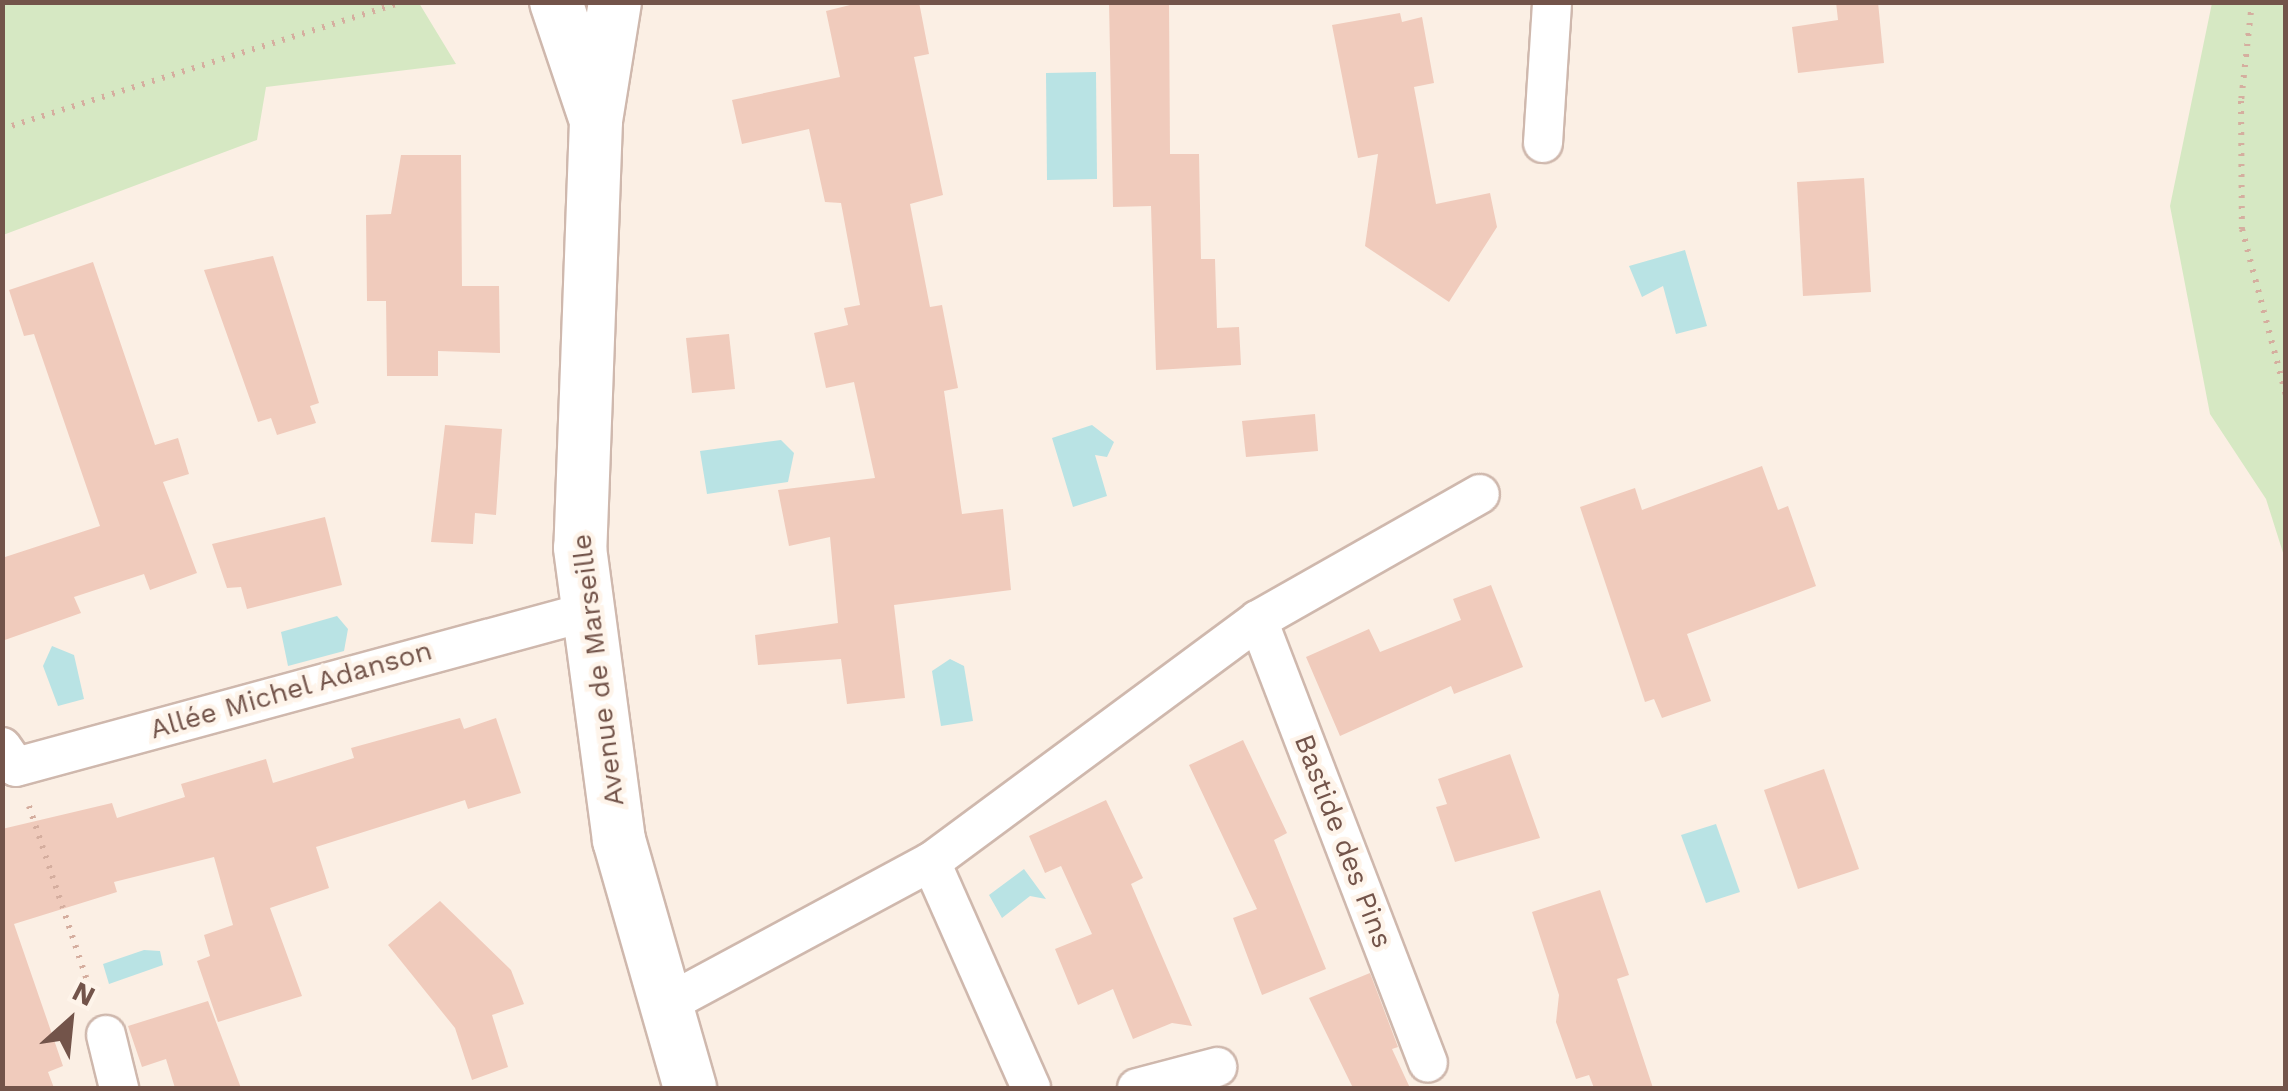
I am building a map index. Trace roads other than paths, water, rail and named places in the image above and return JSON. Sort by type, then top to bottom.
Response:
[{"type":"street","name":"Avenue de Marseille","points":[[556,2],[596,121]]},
{"type":"street","name":"Avenue de Marseille","points":[[614,2],[596,121],[580,548],[619,840],[690,1088]]},
{"type":"street","points":[[1543,142],[1552,2]]},
{"type":"street","points":[[665,1004],[932,862],[1258,620],[1480,494]]},
{"type":"street","name":"Allée Michel Adanson","points":[[9,757],[590,611]]},
{"type":"street","name":"Bastide des Pins","points":[[1258,620],[1428,1062]]},
{"type":"street","points":[[932,862],[1031,1088]]},
{"type":"street","points":[[106,1035],[118,1088]]},
{"type":"street","points":[[1138,1088],[1216,1067]]},
{"type":"water","points":[[1096,72],[1097,179],[1047,180],[1046,73]]},
{"type":"water","points":[[1685,250],[1707,326],[1676,334],[1663,286],[1642,297],[1629,266]]},
{"type":"water","points":[[1092,425],[1114,442],[1107,457],[1095,455],[1107,496],[1073,507],[1052,438]]},
{"type":"water","points":[[781,440],[794,453],[788,482],[707,494],[700,451]]},
{"type":"water","points":[[337,616],[348,629],[344,651],[288,666],[281,632]]},
{"type":"water","points":[[52,646],[74,655],[84,699],[58,706],[43,666]]},
{"type":"water","points":[[950,659],[964,666],[973,721],[941,726],[932,671]]},
{"type":"water","points":[[1716,824],[1740,892],[1706,903],[1681,835]]},
{"type":"water","points":[[1024,869],[1046,899],[1030,896],[1002,918],[989,895]]},
{"type":"water","points":[[144,950],[160,951],[163,965],[109,984],[103,964]]}]
